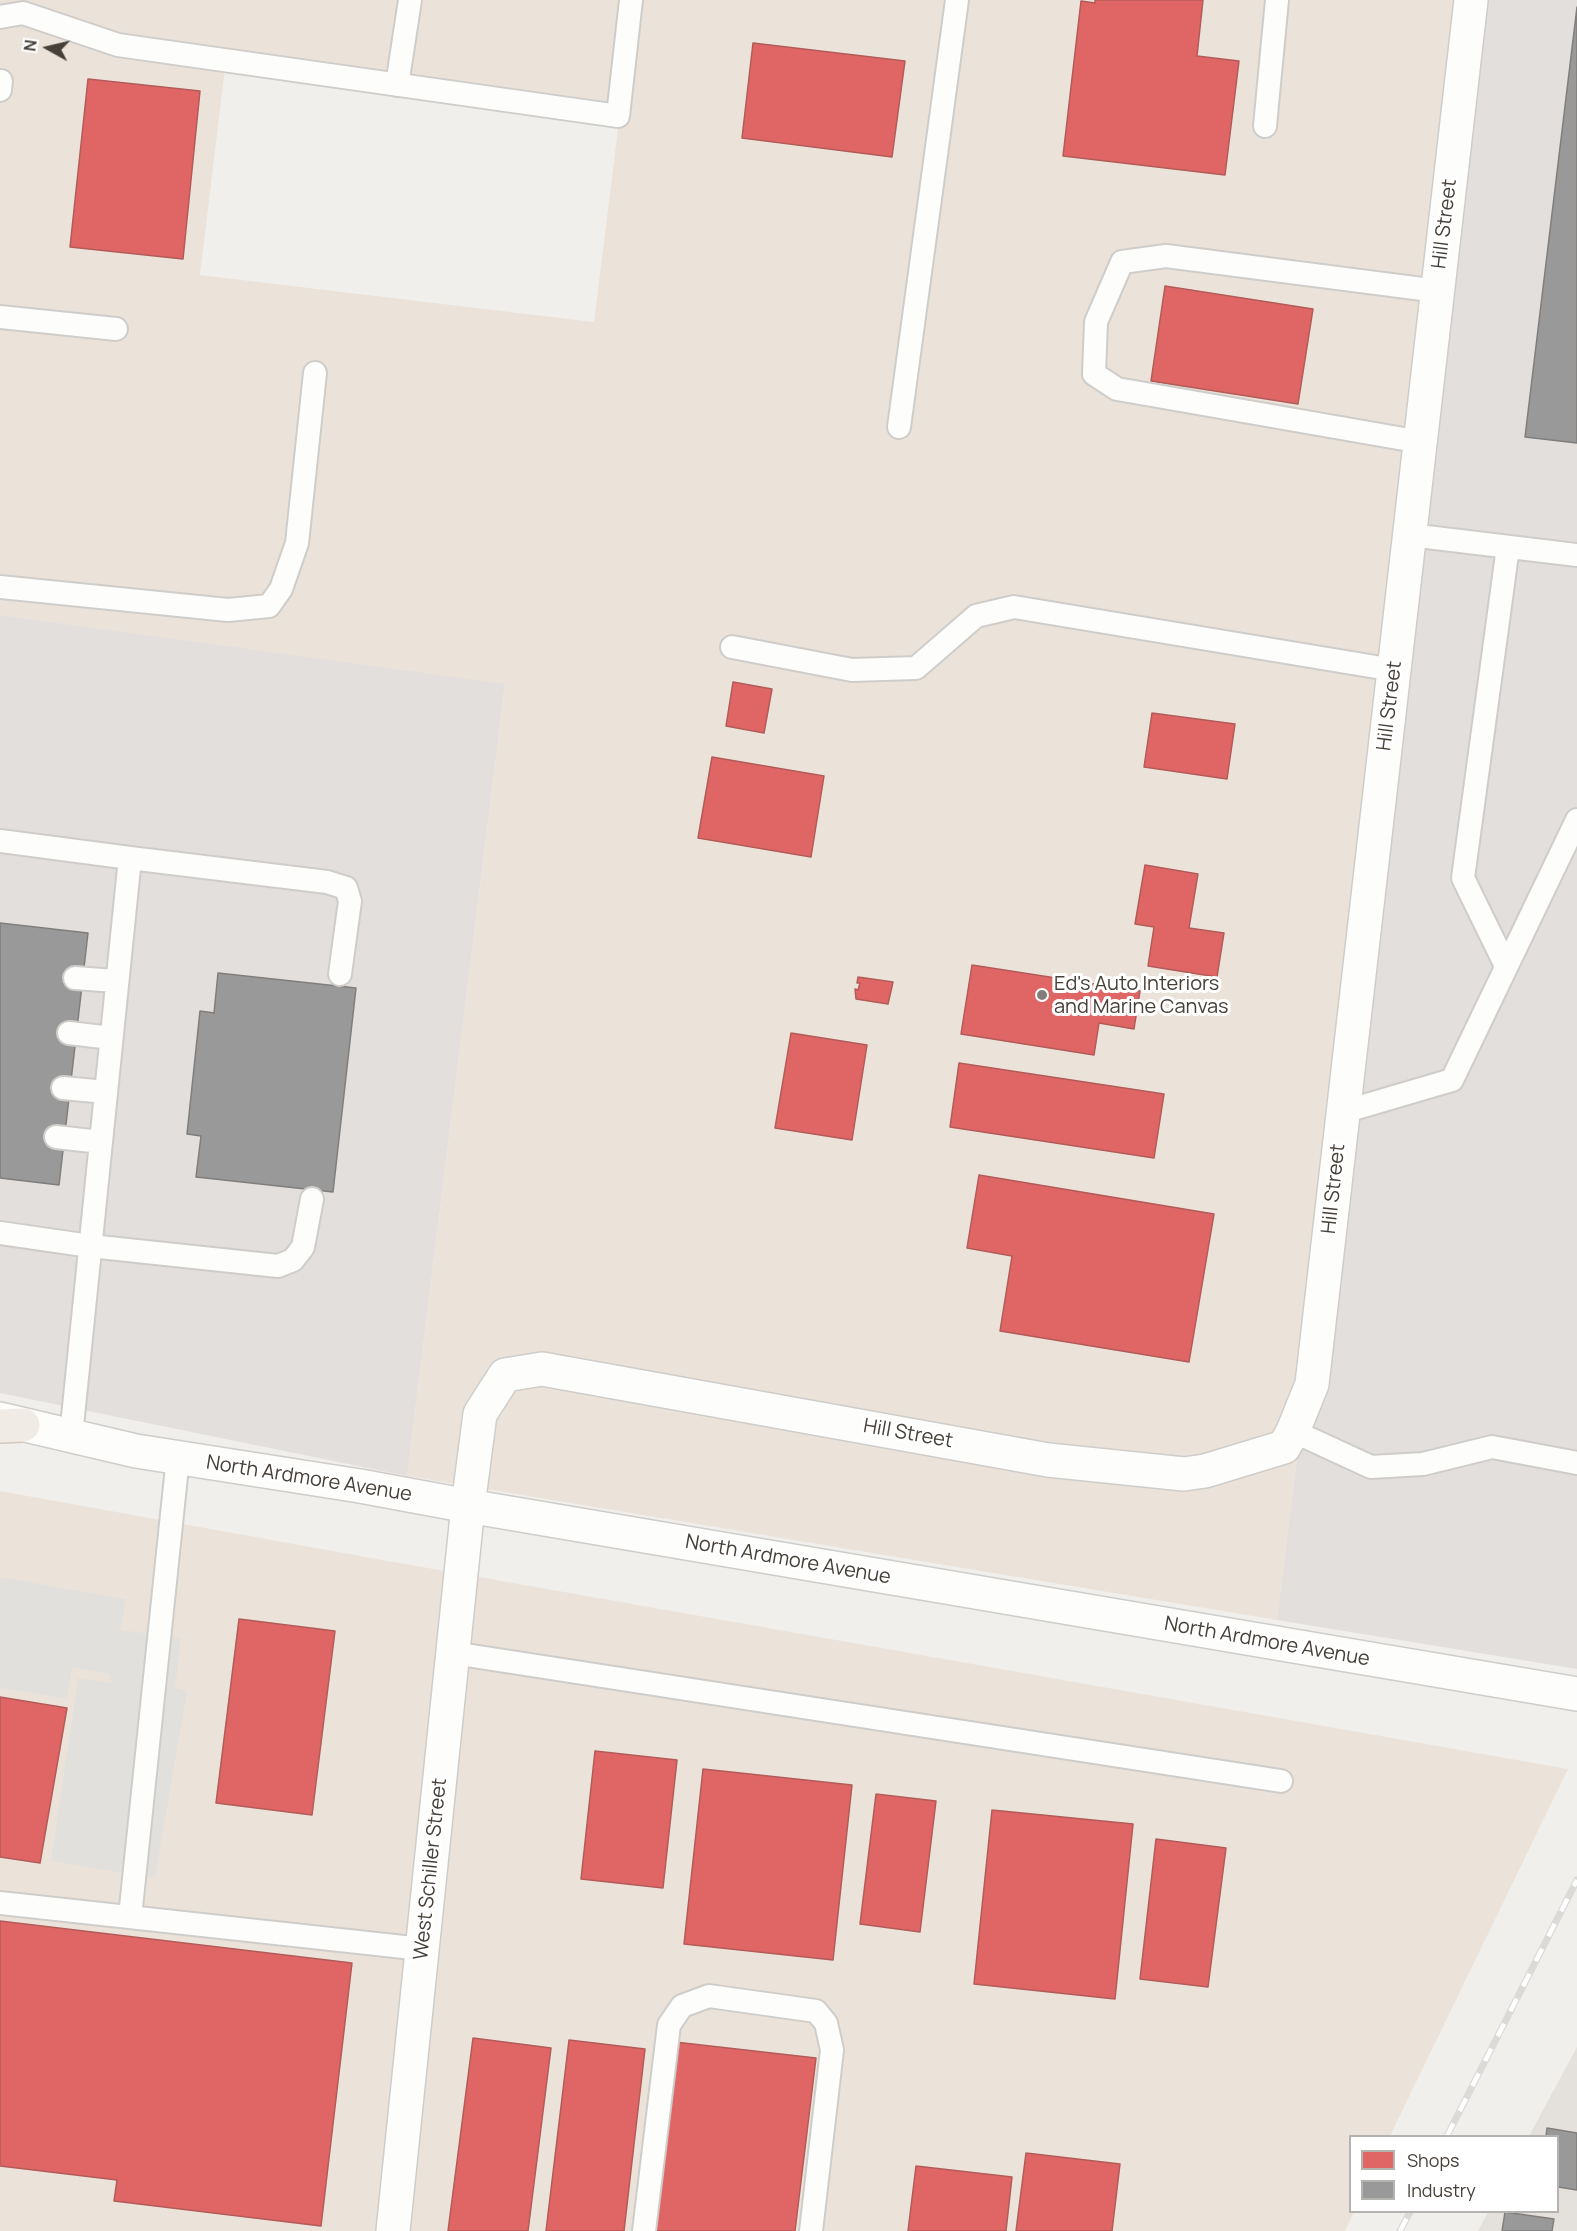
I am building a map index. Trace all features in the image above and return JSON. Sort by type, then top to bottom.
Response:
[{"type":"street","name":"Hill Street","points":[[468,1506],[480,1414],[505,1375],[542,1369],[1048,1460],[1184,1474],[1205,1471],[1284,1447],[1312,1384],[1471,0]]},
{"type":"street","name":"North Ardmore Avenue","points":[[8,1423],[178,1457],[360,1485],[468,1506],[1577,1694]]},
{"type":"street","name":"West Schiller Street","points":[[393,2231],[468,1506]]},
{"type":"lane","points":[[398,85],[410,0]]},
{"type":"lane","points":[[0,17],[21,4],[118,45],[618,116],[631,0]]},
{"type":"lane","points":[[899,427],[957,0]]},
{"type":"lane","points":[[1265,126],[1277,0]]},
{"type":"lane","points":[[1421,442],[1117,389],[1094,374],[1096,322],[1122,262],[1166,256],[1438,291]]},
{"type":"lane","points":[[0,317],[117,329]]},
{"type":"lane","points":[[0,587],[228,610],[269,606],[281,589],[297,543],[315,374]]},
{"type":"lane","points":[[1410,535],[1577,555]]},
{"type":"lane","points":[[1506,966],[1463,878],[1508,547]]},
{"type":"lane","points":[[732,647],[852,670],[916,668],[975,616],[1014,607],[1394,670]]},
{"type":"lane","points":[[1343,1112],[1452,1080],[1577,820]]},
{"type":"lane","points":[[0,841],[327,882],[346,888],[350,901],[340,974]]},
{"type":"lane","points":[[71,1436],[130,858]]},
{"type":"lane","points":[[75,978],[116,981]]},
{"type":"lane","points":[[69,1033],[111,1038]]},
{"type":"lane","points":[[63,1088],[106,1092]]},
{"type":"lane","points":[[56,1137],[101,1142]]},
{"type":"lane","points":[[0,1233],[90,1246],[278,1266],[293,1260],[303,1247],[312,1199]]},
{"type":"lane","points":[[1293,1431],[1371,1467],[1423,1464],[1492,1447],[1577,1463]]},
{"type":"lane","points":[[130,1917],[178,1457]]},
{"type":"lane","points":[[453,1653],[1281,1781]]},
{"type":"lane","points":[[0,1902],[422,1949]]},
{"type":"lane","points":[[644,2231],[669,2025],[682,2006],[709,1996],[816,2011],[826,2022],[832,2050],[811,2231]]},
{"type":"shaded area","points":[[0,0],[1478,0],[1277,1620],[407,1476],[505,685],[0,615],[0,19],[225,68],[200,275],[594,322],[620,112],[124,39],[0,15]]},
{"type":"shaded area","points":[[1478,0],[1577,0],[1577,1669],[1277,1620]]},
{"type":"shaded area","points":[[0,615],[505,684],[407,1476],[0,1393]]},
{"type":"shaded area","points":[[0,1491],[1568,1769],[1390,2135],[1349,2135],[1349,2213],[1354,2213],[1345,2231],[0,2231]]},
{"type":"shaded area","points":[[0,1577],[126,1599],[121,1630],[181,1638],[175,1688],[187,1691],[155,1878],[51,1861],[78,1678],[112,1683],[109,1674],[72,1667],[67,1699],[0,1688]]},
{"type":"shaded area","points":[[1577,2047],[1577,2231],[1478,2231],[1487,2213],[1559,2213],[1559,2135],[1530,2135]]},
{"type":"building: Shops","points":[[1095,0],[1203,0],[1197,56],[1239,61],[1225,175],[1063,156],[1081,1],[1095,3]]},
{"type":"building: Shops","points":[[753,43],[905,61],[892,157],[742,138]]},
{"type":"building: Shops","points":[[88,79],[200,91],[183,259],[70,247]]},
{"type":"building: Shops","points":[[1165,286],[1313,309],[1298,404],[1151,381]]},
{"type":"building: Shops","points":[[733,682],[772,689],[764,733],[726,726]]},
{"type":"building: Shops","points":[[1152,713],[1235,724],[1227,779],[1144,767]]},
{"type":"building: Shops","points":[[712,757],[824,776],[811,857],[698,838]]},
{"type":"building: Shops","points":[[1145,865],[1198,874],[1189,928],[1224,933],[1217,977],[1148,966],[1154,927],[1135,924]]},
{"type":"building: Shops","points":[[972,965],[1140,991],[1134,1029],[1099,1023],[1094,1055],[961,1034]]},
{"type":"building: Shops","points":[[858,977],[893,982],[888,1004],[856,999],[855,989],[858,990],[860,983],[857,983]]},
{"type":"building: Shops","points":[[791,1033],[867,1045],[852,1140],[775,1128]]},
{"type":"building: Shops","points":[[959,1063],[1164,1094],[1154,1158],[950,1127]]},
{"type":"building: Shops","points":[[979,1175],[1214,1214],[1189,1362],[1000,1331],[1012,1256],[967,1248]]},
{"type":"building: Shops","points":[[239,1619],[335,1631],[312,1815],[216,1803]]},
{"type":"building: Shops","points":[[0,1697],[67,1708],[40,1863],[0,1857]]},
{"type":"building: Shops","points":[[595,1751],[677,1760],[663,1888],[581,1879]]},
{"type":"building: Shops","points":[[703,1769],[852,1785],[833,1960],[684,1944]]},
{"type":"building: Shops","points":[[876,1794],[936,1801],[920,1932],[860,1924]]},
{"type":"building: Shops","points":[[992,1810],[1133,1824],[1115,1999],[974,1984]]},
{"type":"building: Shops","points":[[1156,1839],[1226,1848],[1208,1987],[1140,1979]]},
{"type":"building: Shops","points":[[0,1921],[352,1963],[321,2226],[114,2201],[117,2180],[0,2166]]},
{"type":"building: Shops","points":[[473,2038],[551,2048],[528,2231],[448,2231]]},
{"type":"building: Shops","points":[[569,2040],[645,2049],[624,2231],[546,2231]]},
{"type":"building: Shops","points":[[675,2042],[816,2058],[795,2231],[652,2231]]},
{"type":"building: Shops","points":[[1026,2153],[1120,2164],[1112,2231],[1016,2231]]},
{"type":"building: Shops","points":[[916,2166],[1012,2177],[1006,2231],[908,2231]]},
{"type":"building: Industry","points":[[1577,7],[1577,443],[1525,437]]},
{"type":"building: Industry","points":[[0,923],[88,933],[59,1185],[0,1178]]},
{"type":"building: Industry","points":[[218,973],[356,988],[333,1192],[196,1177],[201,1136],[187,1134],[200,1011],[214,1013]]},
{"type":"building: Industry","points":[[1547,2128],[1577,2133],[1577,2190],[1559,2187],[1559,2135],[1546,2135]]},
{"type":"building: Industry","points":[[1505,2213],[1554,2219],[1552,2231],[1502,2231]]},
{"type":"railway","points":[[1448,2135],[1577,1880]]},
{"type":"railway","points":[[1400,2231],[1409,2213]]},
{"type":"place","name":"Ed's Auto Interiors and Marine Canvas","points":[[1042,995]]}]
